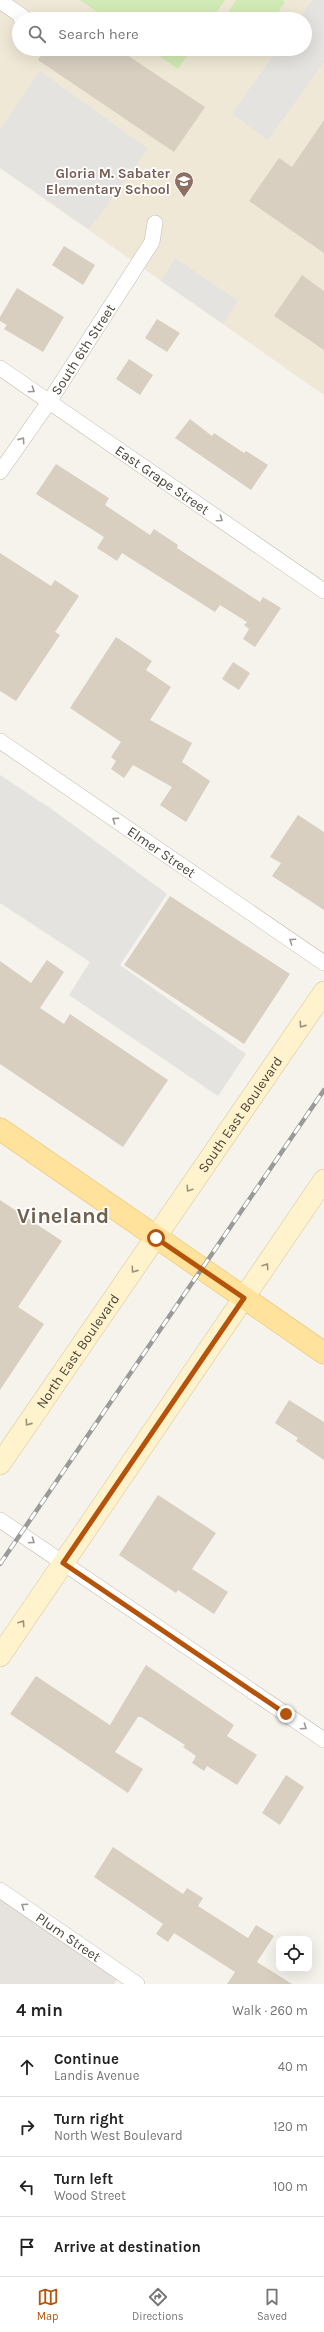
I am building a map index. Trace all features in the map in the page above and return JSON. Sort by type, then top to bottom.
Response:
[{"type":"main road","name":"South East Boulevard","points":[[156,1238],[324,992]]},
{"type":"main road","points":[[0,1129],[324,1353]]},
{"type":"main road","points":[[0,1656],[324,1180]]},
{"type":"main road","name":"North East Boulevard","points":[[0,1464],[156,1238]]},
{"type":"street","points":[[0,1],[16,12]]},
{"type":"street","name":"South 6th Street","points":[[0,472],[49,402],[152,242],[155,223]]},
{"type":"street","name":"East Grape Street","points":[[0,368],[324,591]]},
{"type":"street","name":"Elmer Street","points":[[0,741],[324,963]]},
{"type":"street","points":[[0,1520],[324,1740]]},
{"type":"street","name":"Plum Street","points":[[0,1890],[137,1984]]},
{"type":"shaded area","name":"Gloria M. Sabater Elementary School","points":[[0,0],[324,0],[324,395],[0,168]]},
{"type":"shaded area","points":[[312,0],[324,0],[324,62],[268,140],[232,114],[273,56],[312,56],[312,12],[304,12]]},
{"type":"shaded area","points":[[40,71],[148,149],[89,229],[0,168],[0,130]]},
{"type":"shaded area","points":[[175,258],[238,301],[223,324],[161,281]]},
{"type":"shaded area","points":[[0,775],[53,810],[167,894],[120,965],[246,1054],[218,1096],[69,995],[90,962],[0,903]]},
{"type":"shaded area","points":[[0,1890],[122,1973],[114,1984],[0,1984]]},
{"type":"green space","points":[[80,0],[225,0],[217,12],[97,12]]},
{"type":"green space","points":[[236,0],[283,0],[285,2],[279,12],[228,12]]},
{"type":"green space","points":[[159,56],[187,56],[178,69]]},
{"type":"building","points":[[41,56],[128,56],[205,107],[174,152],[38,60]]},
{"type":"building","points":[[324,120],[324,253],[249,201],[279,158],[292,167]]},
{"type":"building","points":[[64,246],[95,265],[83,285],[52,265]]},
{"type":"building","points":[[302,275],[324,291],[324,350],[274,316]]},
{"type":"building","points":[[17,288],[64,317],[43,352],[4,329],[7,325],[0,321],[0,317]]},
{"type":"building","points":[[157,319],[180,333],[167,352],[145,338]]},
{"type":"building","points":[[129,359],[153,375],[140,395],[116,379]]},
{"type":"building","points":[[190,419],[212,436],[214,433],[244,453],[246,451],[268,465],[251,490],[175,438]]},
{"type":"building","points":[[56,464],[109,498],[105,505],[150,535],[154,529],[178,545],[177,548],[260,602],[263,597],[281,608],[255,647],[243,639],[249,629],[244,625],[247,622],[220,605],[215,612],[122,553],[117,561],[97,548],[104,537],[36,494]]},
{"type":"building","points":[[0,553],[51,586],[55,580],[79,596],[55,632],[60,635],[16,701],[0,691]]},
{"type":"building","points":[[116,637],[152,661],[146,670],[171,687],[150,720],[192,743],[182,762],[210,781],[186,822],[160,805],[172,787],[133,765],[124,778],[111,769],[116,761],[111,757],[121,742],[70,708]]},
{"type":"building","points":[[233,662],[250,673],[239,690],[222,679]]},
{"type":"building","points":[[298,815],[324,832],[324,910],[272,876],[281,863],[270,857]]},
{"type":"building","points":[[170,896],[290,974],[244,1044],[124,965]]},
{"type":"building","points":[[47,960],[64,972],[40,1008],[64,1024],[70,1014],[168,1080],[123,1147],[0,1064],[0,961],[31,983]]},
{"type":"building","points":[[0,1200],[62,1241],[18,1307],[44,1324],[0,1390]]},
{"type":"building","points":[[289,1400],[324,1422],[324,1460],[296,1441],[298,1438],[275,1423]]},
{"type":"building","points":[[158,1495],[216,1533],[192,1569],[228,1592],[214,1614],[178,1590],[176,1593],[119,1555]]},
{"type":"building","points":[[146,1665],[234,1725],[227,1736],[257,1755],[237,1785],[207,1766],[204,1771],[192,1763],[196,1756],[183,1747],[185,1745],[141,1717],[138,1717],[115,1752],[143,1769],[128,1793],[10,1714],[36,1676],[110,1725]]},
{"type":"building","points":[[286,1775],[304,1787],[280,1825],[262,1813]]},
{"type":"building","points":[[113,1847],[183,1894],[187,1888],[203,1898],[198,1906],[248,1938],[256,1925],[274,1936],[257,1962],[292,1984],[227,1984],[235,1972],[174,1933],[168,1942],[156,1934],[163,1924],[94,1877]]},
{"type":"railway","points":[[0,1564],[324,1090]]},
{"type":"place","name":"Gloria M. Sabater Elementary School","points":[[184,198]]},
{"type":"district","name":"Vineland","points":[[63,1215]]},
{"type":"route","points":[[156,1238],[244,1298],[63,1563],[286,1714]]}]
